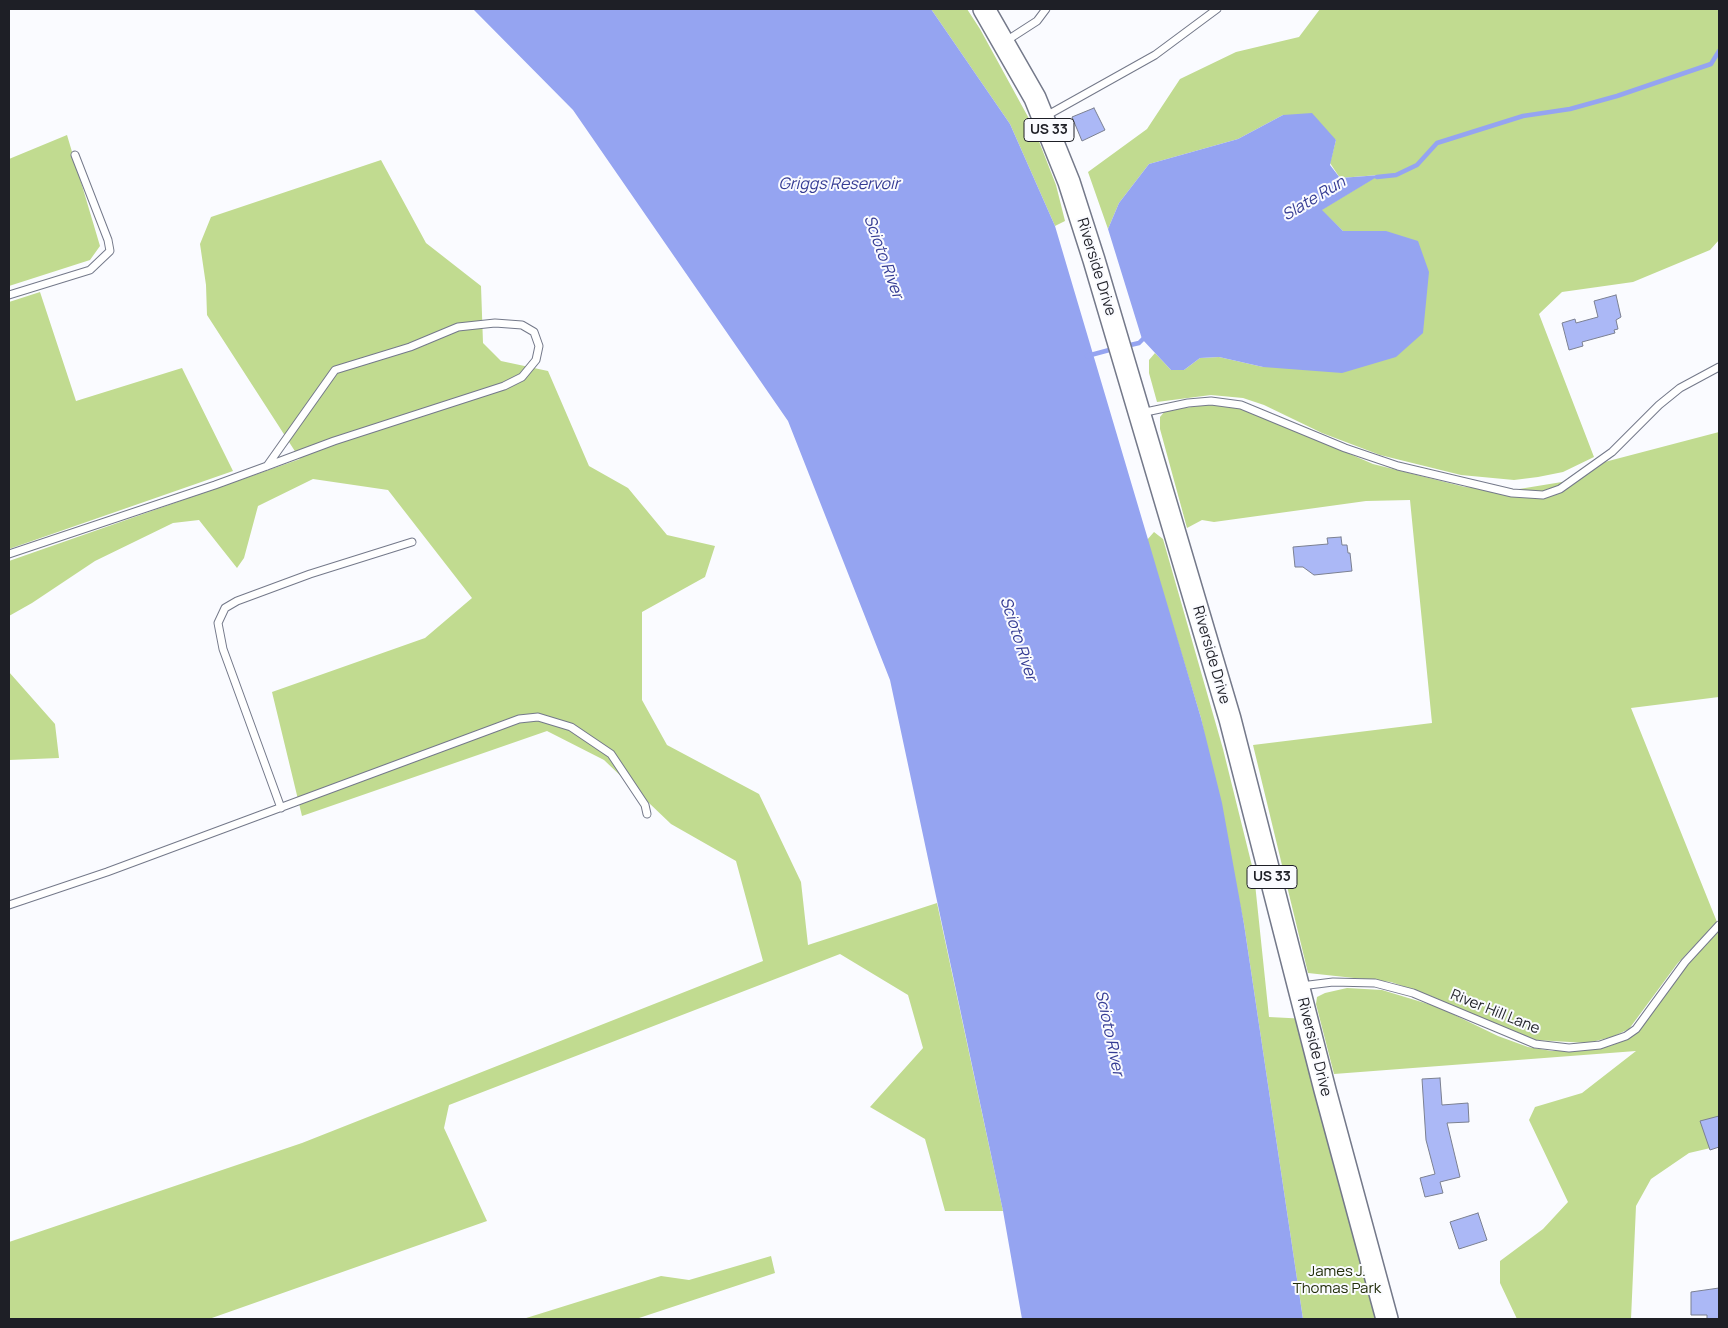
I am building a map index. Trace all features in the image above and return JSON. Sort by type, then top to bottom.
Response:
[{"type":"main road","name":"Riverside Drive","points":[[984,9],[1004,42],[1044,118],[1083,223],[1227,710],[1300,986],[1325,1090],[1387,1319]]},
{"type":"lane","points":[[1004,42],[1037,21],[1046,9]]},
{"type":"lane","points":[[1044,118],[1154,55],[1217,9]]},
{"type":"lane","points":[[9,295],[90,270],[110,251],[108,240],[75,155]]},
{"type":"lane","points":[[9,554],[267,466],[334,441],[504,386],[522,377],[536,360],[539,346],[534,332],[522,325],[495,323],[458,327],[410,347],[335,370],[267,466]]},
{"type":"lane","points":[[1140,413],[1188,403],[1211,401],[1241,405],[1344,448],[1398,466],[1512,493],[1543,495],[1560,489],[1612,452],[1659,405],[1680,388],[1719,368]]},
{"type":"lane","points":[[280,808],[223,649],[218,623],[225,608],[237,601],[310,574],[412,542]]},
{"type":"lane","points":[[9,905],[108,872],[519,719],[538,718],[571,727],[611,754],[645,805],[647,814]]},
{"type":"lane","name":"River Hill Lane","points":[[1300,986],[1333,982],[1375,983],[1413,993],[1535,1044],[1569,1048],[1600,1045],[1626,1036],[1636,1029],[1686,962],[1719,926]]},
{"type":"green space","points":[[931,9],[967,9],[980,29],[1033,126],[1056,185],[1065,221],[1055,226],[1010,124]]},
{"type":"green space","points":[[1320,9],[1719,9],[1719,240],[1710,250],[1633,282],[1562,292],[1539,314],[1594,457],[1563,472],[1538,477],[1514,480],[1461,475],[1380,455],[1322,433],[1264,405],[1243,398],[1211,395],[1157,402],[1149,373],[1149,360],[1155,353],[1171,370],[1184,370],[1200,358],[1219,357],[1263,367],[1386,231],[1343,231],[1321,210],[1379,175],[1340,178],[1330,163],[1336,140],[1283,115],[1238,139],[1149,164],[1119,203],[1108,229],[1088,172],[1147,129],[1180,79],[1236,52],[1299,37]]},
{"type":"green space","points":[[67,135],[100,246],[90,260],[9,286],[9,159]]},
{"type":"green space","points":[[381,160],[426,243],[481,286],[483,343],[501,361],[548,371],[589,466],[628,488],[667,535],[715,546],[705,577],[642,612],[642,700],[667,745],[759,794],[801,882],[808,945],[937,903],[1003,1211],[945,1211],[925,1139],[870,1107],[923,1048],[908,995],[840,954],[449,1105],[444,1128],[487,1221],[209,1319],[9,1319],[9,1242],[302,1143],[763,961],[736,861],[671,824],[604,760],[547,731],[302,816],[272,692],[425,638],[472,598],[388,490],[313,479],[258,506],[244,558],[237,568],[199,520],[173,523],[95,561],[9,616],[9,561],[300,459],[207,315],[206,285],[200,244],[211,217]]},
{"type":"green space","points":[[40,292],[76,401],[182,368],[233,471],[9,549],[9,302]]},
{"type":"green space","points":[[1211,404],[1232,406],[1253,412],[1373,464],[1465,487],[1513,490],[1568,481],[1597,464],[1719,432],[1719,697],[1631,708],[1717,922],[1677,964],[1629,1029],[1612,1037],[1587,1043],[1536,1040],[1516,1034],[1431,996],[1391,982],[1308,973],[1253,745],[1432,723],[1410,500],[1366,501],[1214,522],[1202,520],[1187,528],[1160,429],[1160,417],[1165,411]]},
{"type":"green space","name":"James J. Thomas Park","points":[[1154,532],[1163,539],[1223,749],[1254,874],[1269,1017],[1308,1019],[1387,1319],[1303,1319],[1244,924],[1201,718],[1147,540]]},
{"type":"green space","points":[[9,672],[55,724],[59,758],[9,760]]},
{"type":"green space","points":[[1719,931],[1719,1146],[1689,1153],[1651,1179],[1636,1206],[1631,1319],[1517,1319],[1500,1283],[1500,1261],[1543,1229],[1568,1202],[1529,1120],[1535,1107],[1582,1093],[1636,1051],[1334,1074],[1316,1004],[1317,997],[1325,993],[1347,988],[1382,990],[1438,1007],[1498,1036],[1528,1047],[1552,1051],[1590,1050],[1610,1046],[1630,1038],[1639,1030],[1687,964]]},
{"type":"green space","points":[[771,1256],[775,1273],[636,1319],[523,1319],[661,1276],[689,1280]]},
{"type":"water","name":"Griggs Reservoir","points":[[473,9],[931,9],[1010,124],[1055,226],[1201,718],[1222,803],[1244,924],[1303,1319],[1022,1319],[1003,1211],[890,680],[788,421],[573,110]]},
{"type":"water","points":[[1312,113],[1336,140],[1330,165],[1340,178],[1380,175],[1322,210],[1343,231],[1386,231],[1418,241],[1429,272],[1423,333],[1396,357],[1342,373],[1263,367],[1219,357],[1200,358],[1184,370],[1171,370],[1142,339],[1108,229],[1119,203],[1149,164],[1238,139],[1283,115]]},
{"type":"building","points":[[1094,108],[1105,130],[1082,141],[1072,117]]},
{"type":"building","points":[[1616,295],[1621,317],[1616,320],[1618,329],[1614,330],[1615,333],[1582,342],[1583,346],[1569,350],[1562,323],[1575,319],[1576,323],[1598,317],[1594,301]]},
{"type":"building","points":[[1341,537],[1342,545],[1347,545],[1348,553],[1350,553],[1352,571],[1314,575],[1303,567],[1295,567],[1293,547],[1328,544],[1327,538]]},
{"type":"building","points":[[1440,1078],[1442,1105],[1468,1103],[1469,1122],[1447,1123],[1460,1177],[1440,1182],[1443,1193],[1425,1197],[1420,1178],[1435,1174],[1426,1140],[1422,1079]]},
{"type":"building","points":[[1719,1116],[1719,1147],[1710,1150],[1700,1121]]},
{"type":"building","points":[[1478,1213],[1487,1240],[1459,1249],[1450,1222]]},
{"type":"building","points":[[1719,1288],[1719,1319],[1707,1319],[1707,1315],[1691,1315],[1691,1292]]},
{"type":"waterway","name":"Slate Run","points":[[1377,177],[1396,175],[1417,165],[1437,143],[1523,116],[1570,109],[1617,96],[1711,64],[1719,51]]},
{"type":"waterway","name":"Slate Run","points":[[1126,346],[1139,343],[1145,337]]},
{"type":"waterway","name":"Slate Run","points":[[1087,356],[1113,349]]},
{"type":"water label","name":"Scioto River","points":[[883,257]]},
{"type":"water label","name":"Scioto River","points":[[1018,639]]},
{"type":"water label","name":"Scioto River","points":[[1109,1033]]}]
